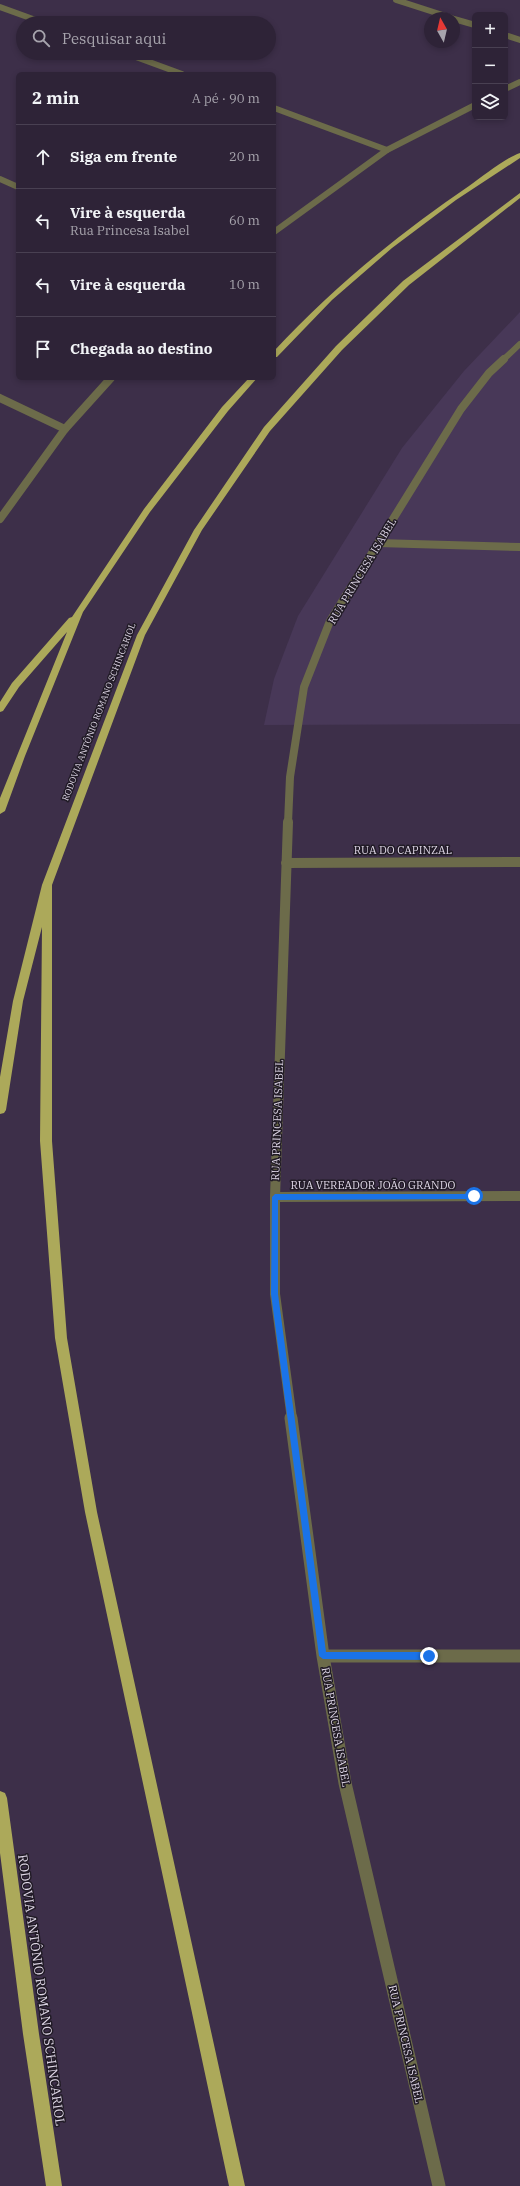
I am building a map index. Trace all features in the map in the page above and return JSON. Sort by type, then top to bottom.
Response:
[{"type":"highway","points":[[276,353],[298,328],[377,258],[430,216],[520,155]]},
{"type":"highway","name":"RODOVIA ANTÔNIO ROMANO SCHINCARIOL","points":[[0,1110],[18,1001],[47,885],[141,635],[207,517],[267,429],[339,348],[406,282],[520,195]]},
{"type":"highway","points":[[0,709],[15,685],[79,612],[147,511],[225,409],[251,380]]},
{"type":"highway","points":[[0,811],[20,756],[79,612]]},
{"type":"highway","points":[[47,885],[46,1141],[61,1338],[91,1512],[237,2186]]},
{"type":"highway","name":"RODOVIA ANTÔNIO ROMANO SCHINCARIOL","points":[[0,1798],[31,2034],[54,2186]]},
{"type":"street","points":[[396,0],[434,12]]},
{"type":"street","points":[[0,7],[25,16]]},
{"type":"street","points":[[460,21],[472,25]]},
{"type":"street","points":[[508,36],[520,40]]},
{"type":"street","points":[[144,60],[177,72]]},
{"type":"street","points":[[508,88],[520,82]]},
{"type":"street","points":[[276,231],[387,150],[472,107]]},
{"type":"street","points":[[276,109],[387,150]]},
{"type":"street","points":[[0,179],[16,186]]},
{"type":"street","name":"RUA PRINCESA ISABEL","points":[[439,2186],[345,1783],[323,1656],[275,1294],[275,1197],[286,863],[290,777],[304,687],[330,621],[460,409],[489,373],[520,344]]},
{"type":"street","points":[[0,519],[65,429],[110,380]]},
{"type":"street","points":[[0,398],[65,429]]},
{"type":"street","points":[[378,543],[520,547]]},
{"type":"street","name":"RUA DO CAPINZAL","points":[[286,863],[520,862]]},
{"type":"street","name":"RUA VEREADOR JOÃO GRANDO","points":[[275,1197],[520,1196]]},
{"type":"street","points":[[323,1656],[520,1656]]},
{"type":"shaded area","points":[[520,312],[520,724],[264,725],[274,679],[298,616],[402,448],[464,371]]},
{"type":"route","points":[[429,1656],[323,1656],[275,1294],[275,1197],[474,1196]]}]
